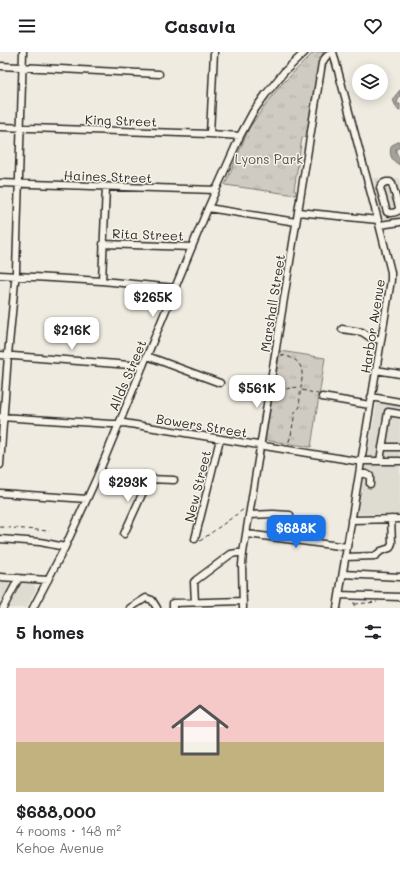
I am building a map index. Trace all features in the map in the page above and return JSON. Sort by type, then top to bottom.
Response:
[{"type":"street","points":[[0,465],[2,417],[16,276],[23,52]]},
{"type":"street","points":[[210,134],[214,52]]},
{"type":"street","name":"Allds Street","points":[[33,608],[65,547],[97,477],[208,208],[240,136],[253,112],[266,94],[284,72],[305,52]]},
{"type":"street","name":"Marshall Street","points":[[243,605],[243,553],[260,445],[322,63],[332,52]]},
{"type":"street","name":"Harbor Avenue","points":[[332,52],[391,272],[337,608]]},
{"type":"street","points":[[0,66],[159,74]]},
{"type":"street","name":"King Street","points":[[0,127],[240,136]]},
{"type":"street","points":[[390,182],[392,184],[399,207],[398,211],[394,214],[389,214],[387,212],[380,188],[383,183],[390,182]]},
{"type":"street","name":"Haines Street","points":[[0,183],[216,190]]},
{"type":"street","points":[[102,281],[106,187]]},
{"type":"street","points":[[208,208],[296,222]]},
{"type":"street","points":[[298,212],[379,223],[400,222]]},
{"type":"street","name":"Rita Street","points":[[103,244],[192,247]]},
{"type":"street","points":[[0,275],[102,281],[175,288]]},
{"type":"street","points":[[342,329],[362,332],[368,336],[381,340]]},
{"type":"street","points":[[0,355],[143,366]]},
{"type":"street","points":[[147,356],[220,383]]},
{"type":"street","points":[[376,370],[400,374]]},
{"type":"street","points":[[371,397],[400,402]]},
{"type":"street","points":[[322,398],[370,405]]},
{"type":"street","points":[[380,461],[388,412],[400,414]]},
{"type":"street","name":"Bowers Street","points":[[2,417],[111,424],[119,423],[361,461],[400,461]]},
{"type":"street","name":"New Street","points":[[196,541],[220,438]]},
{"type":"street","points":[[382,447],[400,447]]},
{"type":"street","points":[[359,474],[366,474],[370,476],[370,484]]},
{"type":"street","points":[[97,477],[174,480]]},
{"type":"street","points":[[124,534],[149,479]]},
{"type":"street","points":[[0,493],[87,499]]},
{"type":"street","points":[[249,515],[290,515]]},
{"type":"street","points":[[345,557],[375,556],[381,551],[390,548],[392,543],[391,519]]},
{"type":"street","points":[[351,520],[400,519]]},
{"type":"street","points":[[247,534],[347,547]]},
{"type":"street","points":[[0,539],[40,542],[65,547]]},
{"type":"street","points":[[195,602],[194,582],[231,554],[243,553]]},
{"type":"street","points":[[343,574],[400,577]]},
{"type":"street","points":[[0,576],[48,580]]},
{"type":"street","points":[[3,608],[19,578]]},
{"type":"street","points":[[339,595],[400,597]]},
{"type":"street","points":[[130,608],[146,598],[152,600],[157,608]]},
{"type":"street","points":[[173,608],[173,603],[195,602],[243,605]]},
{"type":"path","points":[[278,354],[292,358],[300,364],[303,374],[299,398],[300,407],[295,412],[291,435],[287,444]]},
{"type":"path","points":[[272,393],[276,394],[290,388],[297,388],[301,386]]},
{"type":"path","points":[[297,388],[300,392]]},
{"type":"path","points":[[301,390],[318,394],[322,398]]},
{"type":"path","points":[[196,541],[246,508]]},
{"type":"path","points":[[0,527],[49,531]]},
{"type":"path","points":[[355,608],[354,603],[378,602]]},
{"type":"shaded area","points":[[400,90],[400,96],[397,104],[400,104],[400,110],[397,109],[393,100]]},
{"type":"shaded area","points":[[400,141],[400,148],[396,149],[396,152],[400,159],[400,165],[392,159],[390,151],[392,145]]},
{"type":"shaded area","points":[[373,178],[400,178],[400,219],[386,219],[383,217]]},
{"type":"shaded area","points":[[377,403],[400,406],[400,514],[357,514]]},
{"type":"shaded area","points":[[0,581],[33,584],[35,586],[36,589],[26,608],[0,608]]},
{"type":"green space","name":"Lyons Park","points":[[314,52],[324,52],[319,61],[306,137],[302,138],[294,190],[296,191],[296,195],[225,185],[249,128],[279,87]]},
{"type":"green space","points":[[280,351],[325,358],[311,447],[265,440]]}]
